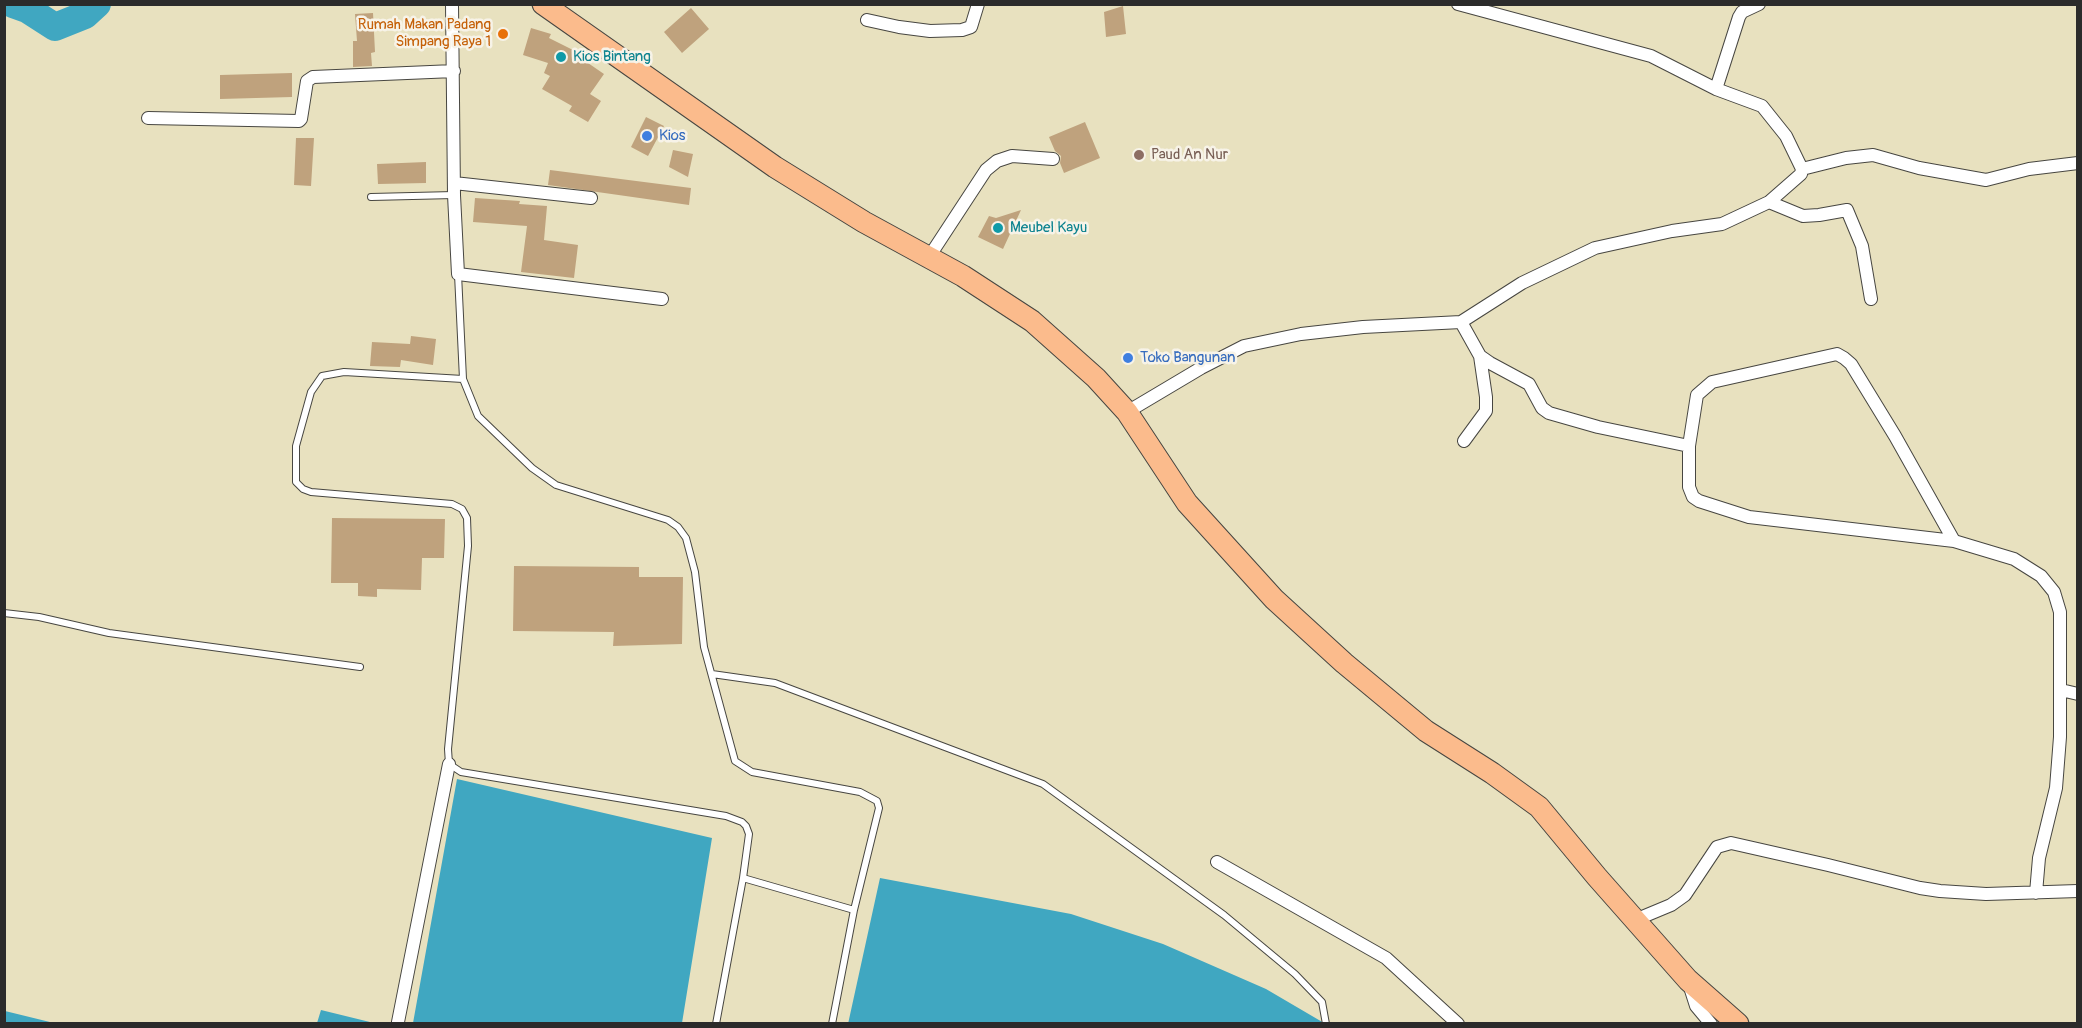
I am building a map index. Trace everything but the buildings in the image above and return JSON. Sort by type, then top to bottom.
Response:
[{"type":"highway","points":[[543,4],[775,167],[864,222],[963,276],[1032,321],[1096,378],[1127,412],[1187,503],[1274,599],[1344,663],[1425,731],[1492,773],[1539,807],[1688,980],[1738,1023]]},
{"type":"street","points":[[452,4],[454,189],[458,274],[662,299]]},
{"type":"street","points":[[867,20],[930,31],[962,30],[971,27],[978,4]]},
{"type":"street","points":[[1458,4],[1650,56],[1716,89],[1762,106],[1786,136],[1802,169]]},
{"type":"street","points":[[1716,89],[1739,17],[1742,12],[1759,4]]},
{"type":"street","points":[[148,118],[299,121],[307,81],[313,77],[454,71]]},
{"type":"street","points":[[1127,412],[1201,368],[1244,346],[1301,334],[1363,327],[1461,322],[1522,283],[1595,248],[1672,231],[1722,224],[1747,214],[1770,202],[1797,179],[1802,169],[1846,158],[1873,155],[1919,168],[1986,180],[2029,169],[2078,163]]},
{"type":"street","points":[[929,257],[986,170],[997,161],[1012,156],[1053,159]]},
{"type":"street","points":[[454,189],[591,198]]},
{"type":"street","points":[[1770,202],[1803,216],[1847,210],[1862,246],[1871,299]]},
{"type":"street","points":[[1461,322],[1480,356],[1486,397],[1486,411],[1464,441]]},
{"type":"street","points":[[1954,541],[1895,436],[1851,364],[1837,354],[1712,382],[1696,395],[1689,446],[1689,487],[1693,497],[1700,501],[1749,517],[1954,541],[2014,559],[2041,576],[2054,592],[2060,612],[2060,737],[2056,788],[2039,858],[2036,893]]},
{"type":"street","points":[[1480,356],[1529,384],[1542,408],[1549,413],[1598,427],[1689,446]]},
{"type":"street","points":[[2061,690],[2078,694]]},
{"type":"street","points":[[398,1022],[449,764]]},
{"type":"street","points":[[1635,920],[1671,905],[1685,895],[1718,847],[1731,843],[1920,888],[1986,894],[2078,891]]},
{"type":"street","points":[[1217,861],[1386,958],[1458,1023]]},
{"type":"street","points":[[1688,980],[1696,1006],[1711,1023]]},
{"type":"lane","points":[[371,198],[454,189]]},
{"type":"lane","points":[[458,274],[464,379],[478,416],[515,453],[556,485],[668,520],[678,527],[686,538],[695,572],[704,647],[735,761],[752,772],[860,792],[877,801],[879,808],[854,910],[832,1023]]},
{"type":"lane","points":[[464,379],[344,372],[322,376],[311,392],[296,446],[296,482],[303,489],[311,492],[452,504],[462,509],[467,519],[468,546],[448,749],[449,764],[461,772],[726,816],[746,826],[749,834],[743,878],[716,1023]]},
{"type":"lane","points":[[4,613],[39,617],[109,633],[360,667]]},
{"type":"lane","points":[[712,674],[775,683],[1042,784],[1224,915],[1286,967],[1322,1002],[1326,1023]]},
{"type":"lane","points":[[743,878],[854,910]]},
{"type":"water","points":[[457,779],[712,838],[682,1023],[413,1023]]},
{"type":"water","points":[[880,878],[1071,914],[1163,944],[1266,989],[1324,1023],[848,1024]]},
{"type":"water","points":[[321,1010],[374,1023],[317,1023]]},
{"type":"water","points":[[5,1011],[54,1023],[5,1023]]},
{"type":"waterway","points":[[13,4],[27,9],[55,27],[85,15],[97,4]]},
{"type":"place","name":"Rumah Makan Padang Simpang Raya 1","points":[[503,34]]},
{"type":"place","name":"Kios Bintang","points":[[561,57]]},
{"type":"place","name":"Kios","points":[[647,136]]},
{"type":"place","name":"Paud An Nur","points":[[1139,155]]},
{"type":"place","name":"Meubel Kayu","points":[[998,228]]},
{"type":"place","name":"Toko Bangunan","points":[[1128,358]]}]
